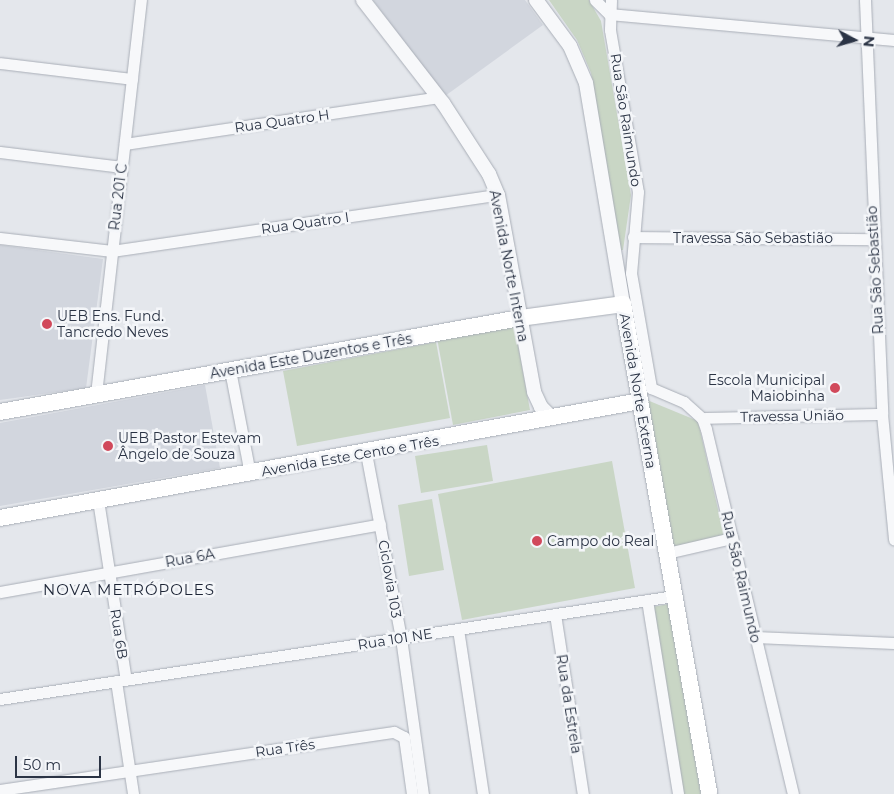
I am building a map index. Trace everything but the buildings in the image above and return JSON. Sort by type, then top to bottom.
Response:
[{"type":"main road","name":"Avenida Este Duzentos e Três","points":[[0,412],[520,318],[623,304]]},
{"type":"main road","name":"Avenida Norte Externa","points":[[623,304],[643,393],[667,553],[708,794]]},
{"type":"main road","name":"Avenida Este Cento e Três","points":[[0,518],[552,418],[643,393]]},
{"type":"street","name":"Rua 201 C","points":[[96,394],[141,0]]},
{"type":"street","name":"Avenida Norte Interna","points":[[363,0],[439,97],[479,156],[498,195],[534,392],[541,407],[552,418]]},
{"type":"street","name":"Avenida Norte Externa","points":[[536,0],[570,46],[586,83],[623,304]]},
{"type":"street","points":[[594,0],[609,14],[894,40]]},
{"type":"street","name":"Rua São Raimundo","points":[[611,0],[609,14],[637,179],[631,273],[643,393]]},
{"type":"street","name":"Rua São Sebastião","points":[[865,0],[873,239],[882,414],[894,539]]},
{"type":"street","points":[[0,63],[132,79]]},
{"type":"street","name":"Rua Quatro H","points":[[124,144],[439,97]]},
{"type":"street","points":[[0,152],[122,166]]},
{"type":"street","name":"Rua Quatro I","points":[[0,238],[112,251],[498,195]]},
{"type":"street","name":"Travessa São Sebastião","points":[[633,237],[873,239]]},
{"type":"street","points":[[230,370],[250,474]]},
{"type":"street","points":[[643,393],[684,402],[702,418]]},
{"type":"street","name":"Travessa União","points":[[702,418],[882,414]]},
{"type":"street","name":"Rua São Raimundo","points":[[702,418],[793,794]]},
{"type":"street","name":"Ciclovia 103","points":[[366,453],[400,638],[415,771],[424,794]]},
{"type":"street","name":"Rua 6B","points":[[98,500],[109,572],[121,680]]},
{"type":"street","name":"Rua 6A","points":[[0,592],[380,524]]},
{"type":"street","points":[[667,553],[732,538]]},
{"type":"street","name":"Rua 101 NE","points":[[0,699],[674,596]]},
{"type":"street","points":[[647,600],[678,794]]},
{"type":"street","name":"Rua da Estrela","points":[[555,614],[583,794]]},
{"type":"street","points":[[458,629],[483,794]]},
{"type":"street","points":[[755,637],[894,643]]},
{"type":"street","points":[[121,680],[123,726],[133,794]]},
{"type":"street","name":"Rua Três","points":[[0,790],[394,732],[404,737],[415,771]]},
{"type":"street","points":[[412,794],[415,771]]},
{"type":"shaded area","points":[[373,0],[525,0],[543,25],[445,96]]},
{"type":"shaded area","name":"UEB Ens. Fund. Tancredo Neves","points":[[0,245],[103,259],[86,388],[0,400]]},
{"type":"shaded area","name":"UEB Pastor Estevam Ângelo de Souza","points":[[205,385],[220,468],[0,506],[0,423]]},
{"type":"green space","points":[[549,0],[589,0],[601,21],[631,195],[623,250],[621,250],[591,73],[577,40]]},
{"type":"green space","points":[[514,323],[530,410],[453,425],[437,338]]},
{"type":"green space","points":[[436,342],[450,418],[297,446],[283,371]]},
{"type":"green space","points":[[647,400],[698,421],[724,536],[674,547]]},
{"type":"green space","points":[[487,445],[493,481],[421,493],[415,456]]},
{"type":"green space","name":"Campo do Real","points":[[612,461],[635,588],[462,620],[438,494]]},
{"type":"green space","points":[[432,499],[444,570],[409,576],[398,505]]},
{"type":"green space","points":[[669,604],[701,794],[682,794],[652,607]]},
{"type":"place","name":"UEB Ens. Fund. Tancredo Neves","points":[[47,324]]},
{"type":"place","name":"Escola Municipal Maiobinha","points":[[835,388]]},
{"type":"place","name":"UEB Pastor Estevam Ângelo de Souza","points":[[108,446]]},
{"type":"place","name":"Campo do Real","points":[[537,541]]},
{"type":"district","name":"NOVA METRÓPOLES","points":[[129,590]]}]
